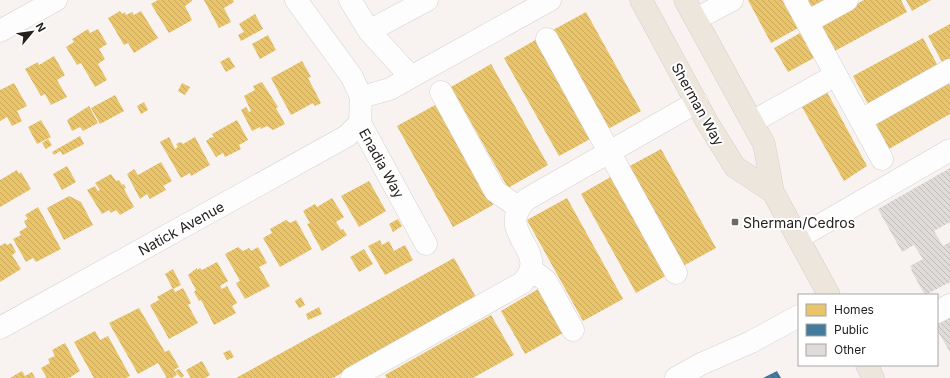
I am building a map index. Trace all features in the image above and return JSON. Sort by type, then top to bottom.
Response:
[{"type":"main road","name":"Sherman Way","points":[[640,0],[735,167],[773,192]]},
{"type":"main road","name":"Sherman Way","points":[[685,0],[764,144],[773,192],[828,294]]},
{"type":"main road","points":[[867,366],[873,378]]},
{"type":"street","points":[[0,31],[56,0]]},
{"type":"street","name":"Enadia Way","points":[[296,0],[352,78],[361,97],[360,123],[426,244]]},
{"type":"street","points":[[350,0],[369,31],[411,78]]},
{"type":"street","points":[[369,31],[405,5],[427,0]]},
{"type":"street","points":[[361,97],[390,89],[550,0]]},
{"type":"street","points":[[696,20],[732,0]]},
{"type":"street","points":[[794,0],[882,159]]},
{"type":"street","points":[[807,22],[848,0]]},
{"type":"street","points":[[547,39],[676,273]]},
{"type":"street","points":[[861,120],[950,70]]},
{"type":"street","points":[[752,122],[836,75]]},
{"type":"street","points":[[442,92],[495,190],[518,207]]},
{"type":"street","points":[[352,378],[522,283],[528,277],[531,269],[531,258],[515,226],[518,207],[527,198],[697,102]]},
{"type":"street","name":"Natick Avenue","points":[[0,328],[347,136],[360,123]]},
{"type":"street","points":[[798,238],[950,150]]},
{"type":"street","points":[[531,269],[546,282],[573,330]]},
{"type":"street","points":[[938,311],[950,305]]},
{"type":"street","points":[[676,378],[701,364],[751,342],[798,317]]},
{"type":"building: Homes","points":[[158,0],[192,0],[185,6],[192,20],[169,33],[151,4]]},
{"type":"building: Homes","points":[[204,0],[233,0],[234,2],[224,8],[231,22],[219,28]]},
{"type":"building: Homes","points":[[748,0],[782,0],[798,28],[771,43]]},
{"type":"building: Homes","points":[[805,0],[832,0],[811,11]]},
{"type":"building: Homes","points":[[864,0],[901,0],[907,12],[833,52],[818,25]]},
{"type":"building: Homes","points":[[906,0],[931,0],[912,11]]},
{"type":"building: Homes","points":[[120,11],[122,14],[125,12],[126,15],[132,12],[134,15],[141,11],[158,38],[134,53],[128,43],[124,45],[108,18]]},
{"type":"building: Homes","points":[[586,12],[641,111],[608,129],[553,30]]},
{"type":"building: Homes","points":[[255,14],[263,29],[241,41],[238,35],[244,32],[239,24]]},
{"type":"building: Homes","points":[[950,24],[950,60],[943,64],[928,36]]},
{"type":"building: Homes","points":[[88,29],[90,33],[98,29],[107,44],[99,49],[105,59],[98,64],[107,80],[95,87],[81,63],[77,65],[66,47],[74,42],[72,39]]},
{"type":"building: Homes","points":[[800,33],[814,58],[788,72],[774,48]]},
{"type":"building: Homes","points":[[268,35],[276,50],[260,59],[252,44]]},
{"type":"building: Homes","points":[[923,38],[938,66],[868,104],[853,76]]},
{"type":"building: Homes","points":[[537,39],[592,138],[559,156],[504,58]]},
{"type":"building: Homes","points":[[54,56],[65,75],[57,80],[67,97],[51,105],[45,94],[41,96],[25,69],[38,62],[39,65]]},
{"type":"building: Homes","points":[[229,57],[235,67],[226,72],[220,62]]},
{"type":"building: Homes","points":[[302,61],[311,77],[308,78],[321,103],[315,106],[313,103],[291,115],[271,78]]},
{"type":"building: Homes","points":[[491,64],[548,165],[508,188],[451,87]]},
{"type":"building: Homes","points":[[946,80],[950,86],[950,114],[889,149],[874,121]]},
{"type":"building: Homes","points":[[262,82],[278,107],[276,108],[285,124],[273,130],[267,126],[261,129],[260,127],[252,131],[241,110],[246,107],[249,112],[251,111],[244,96],[255,90],[253,86]]},
{"type":"building: Homes","points":[[14,83],[27,106],[17,111],[22,121],[12,126],[7,117],[0,121],[0,90]]},
{"type":"building: Homes","points":[[182,83],[190,87],[185,95],[178,91]]},
{"type":"building: Homes","points":[[827,92],[867,166],[844,181],[802,107]]},
{"type":"building: Homes","points":[[115,95],[124,111],[100,124],[91,108]]},
{"type":"building: Homes","points":[[144,102],[148,110],[141,114],[137,106]]},
{"type":"building: Homes","points":[[437,104],[493,205],[453,227],[397,126]]},
{"type":"building: Homes","points":[[89,106],[98,123],[83,131],[80,127],[72,131],[67,120]]},
{"type":"building: Homes","points":[[41,120],[51,137],[37,144],[28,127]]},
{"type":"building: Homes","points":[[237,120],[248,140],[239,145],[241,149],[225,157],[223,153],[216,157],[206,141],[209,138],[214,137],[212,134]]},
{"type":"building: Homes","points":[[80,136],[84,144],[63,155],[60,151],[54,155],[52,152]]},
{"type":"building: Homes","points":[[169,137],[175,149],[178,147],[176,144],[181,142],[183,144],[195,137],[210,165],[191,176],[190,173],[181,178],[160,142]]},
{"type":"building: Homes","points":[[48,139],[52,145],[46,149],[42,143]]},
{"type":"building: Homes","points":[[661,149],[716,248],[683,266],[628,167]]},
{"type":"building: Homes","points":[[161,162],[172,181],[163,186],[166,190],[150,199],[147,194],[140,199],[127,174],[134,169],[138,175]]},
{"type":"building: Homes","points":[[67,166],[76,182],[62,190],[53,174]]},
{"type":"building: Homes","points":[[17,170],[19,174],[21,172],[31,189],[0,207],[0,180]]},
{"type":"building: Homes","points":[[111,174],[116,181],[119,180],[122,185],[124,184],[126,188],[124,189],[134,207],[120,215],[116,210],[111,213],[109,210],[102,214],[87,190],[95,186],[98,191],[100,190],[95,183]]},
{"type":"building: Homes","points":[[614,175],[669,274],[636,293],[581,194]]},
{"type":"building: Homes","points":[[369,181],[386,211],[359,227],[341,196]]},
{"type":"building: Homes","points":[[69,196],[81,202],[93,225],[64,240],[47,208]]},
{"type":"building: Homes","points":[[332,198],[344,217],[336,222],[341,230],[343,229],[347,235],[322,251],[307,224],[310,223],[303,211],[315,204],[317,207]]},
{"type":"building: Homes","points":[[567,198],[623,299],[583,321],[527,220]]},
{"type":"building: Homes","points":[[38,207],[61,249],[36,262],[33,258],[26,262],[13,239],[21,235],[19,232],[27,227],[24,221],[28,219],[25,215]]},
{"type":"building: Homes","points":[[398,219],[402,226],[393,232],[389,224]]},
{"type":"building: Homes","points":[[286,220],[290,223],[296,220],[312,249],[280,267],[263,238],[272,233],[270,229]]},
{"type":"building: Homes","points":[[380,240],[382,245],[389,241],[394,251],[405,245],[413,260],[385,275],[368,246]]},
{"type":"building: Homes","points":[[5,243],[7,245],[11,243],[16,252],[12,255],[21,269],[0,282],[0,246]]},
{"type":"building: Homes","points":[[238,247],[243,251],[249,248],[251,251],[258,247],[267,263],[259,267],[270,286],[245,299],[236,283],[240,281],[225,254]]},
{"type":"building: Homes","points":[[364,249],[373,264],[359,272],[350,257]]},
{"type":"building: Homes","points":[[454,258],[477,299],[333,378],[236,378]]},
{"type":"building: Homes","points":[[217,262],[228,281],[220,286],[222,289],[227,286],[237,303],[232,306],[236,313],[214,325],[201,300],[199,301],[194,292],[196,290],[188,275],[197,268],[197,270],[200,268],[202,270]]},
{"type":"building: Homes","points":[[173,269],[181,285],[173,289],[165,274]]},
{"type":"building: Homes","points":[[173,288],[175,292],[183,288],[191,303],[188,305],[198,323],[169,339],[150,305],[159,300],[157,297]]},
{"type":"building: Homes","points":[[540,288],[565,332],[525,354],[501,311]]},
{"type":"building: Homes","points":[[301,297],[305,305],[299,308],[295,301]]},
{"type":"building: Homes","points":[[319,307],[322,314],[308,320],[306,314]]},
{"type":"building: Homes","points":[[139,308],[165,352],[169,350],[179,367],[174,370],[177,375],[172,378],[167,378],[158,363],[138,374],[109,323]]},
{"type":"building: Homes","points":[[491,315],[514,355],[473,378],[387,378],[385,375]]},
{"type":"building: Homes","points":[[95,331],[100,340],[108,336],[130,376],[126,378],[94,378],[74,342]]},
{"type":"building: Homes","points":[[65,343],[80,371],[69,378],[47,378],[41,368],[50,363],[48,359],[55,356],[52,350]]},
{"type":"building: Homes","points":[[230,350],[234,357],[227,360],[223,353]]},
{"type":"building: Homes","points":[[202,361],[210,375],[205,378],[191,378],[186,370]]},
{"type":"building: Homes","points":[[179,369],[184,376],[181,378],[175,371]]},
{"type":"building: Homes","points":[[22,371],[25,376],[32,372],[35,378],[10,378]]},
{"type":"building: Public","points":[[777,371],[781,378],[763,378]]},
{"type":"building: Other","points":[[950,168],[950,222],[934,231],[943,246],[950,242],[950,282],[924,294],[910,266],[923,259],[914,245],[902,252],[878,209]]},
{"type":"building: Other","points":[[950,313],[950,352],[938,332],[938,320]]},
{"type":"place","name":"Sherman/Cedros","points":[[735,222]]}]
